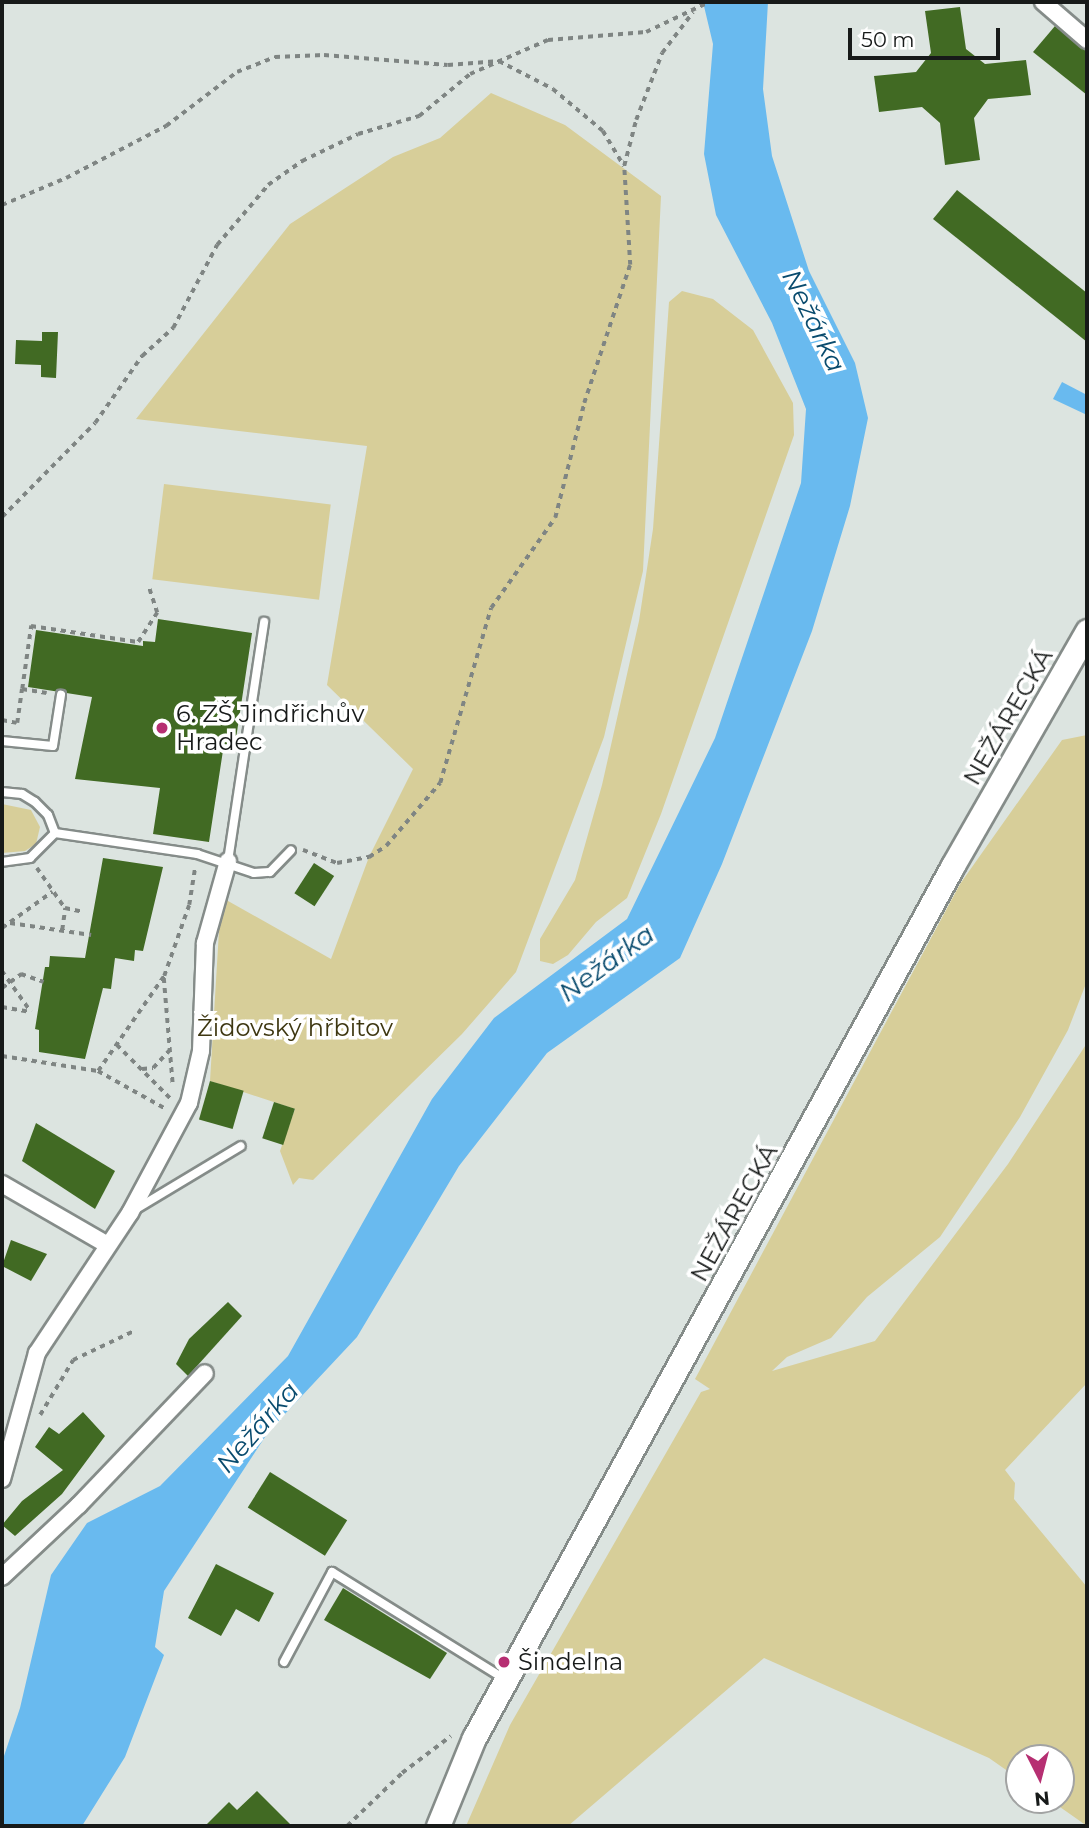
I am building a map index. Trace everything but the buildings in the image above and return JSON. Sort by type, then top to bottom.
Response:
[{"type":"street","points":[[1041,3],[1087,40]]},
{"type":"street","name":"NEŽÁRECKÁ","points":[[438,1826],[474,1738],[952,867],[1087,631]]},
{"type":"street","points":[[2,1479],[6,1455],[15,1439],[37,1353],[106,1244],[130,1213],[189,1103],[201,1051],[205,943],[228,861]]},
{"type":"street","points":[[2,1184],[106,1244]]},
{"type":"street","points":[[2,1577],[79,1505],[205,1373]]},
{"type":"lane","points":[[228,861],[264,622]]},
{"type":"lane","points":[[2,741],[53,747],[61,695]]},
{"type":"lane","points":[[2,792],[22,794],[35,802],[48,815],[55,833]]},
{"type":"lane","points":[[55,833],[197,854],[228,861],[254,873],[270,872],[291,850]]},
{"type":"lane","points":[[2,862],[30,858],[55,833]]},
{"type":"lane","points":[[130,1213],[241,1146]]},
{"type":"lane","points":[[284,1662],[332,1573],[506,1680]]},
{"type":"path","points":[[2,517],[95,423],[142,356],[173,328],[217,245],[253,198],[302,161],[358,134],[419,116],[470,74],[499,61],[566,36],[646,32],[693,12],[709,2]]},
{"type":"path","points":[[291,850],[305,850],[337,863],[369,858],[386,846],[440,783],[491,608],[555,518],[584,403],[630,265],[624,166],[662,53],[693,12]]},
{"type":"path","points":[[2,205],[66,178],[166,126],[237,72],[275,57],[324,55],[448,65],[499,61],[553,89],[603,131],[624,166]]},
{"type":"path","points":[[2,720],[17,723],[31,626],[138,642],[157,613],[149,588]]},
{"type":"path","points":[[22,689],[61,695]]},
{"type":"path","points":[[97,1070],[164,976],[189,905],[197,854]]},
{"type":"path","points":[[30,858],[65,908],[84,912]]},
{"type":"path","points":[[2,928],[52,892]]},
{"type":"path","points":[[62,930],[65,908]]},
{"type":"path","points":[[10,923],[91,935]]},
{"type":"path","points":[[2,971],[31,1012],[2,1007]]},
{"type":"path","points":[[2,988],[21,974],[44,982]]},
{"type":"path","points":[[117,1045],[172,1100],[172,1048],[164,976]]},
{"type":"path","points":[[142,1069],[153,1068],[172,1048]]},
{"type":"path","points":[[2,1056],[97,1070],[169,1111]]},
{"type":"path","points":[[15,1439],[29,1434],[73,1360],[134,1331]]},
{"type":"path","points":[[347,1826],[402,1773],[457,1732]]},
{"type":"green space","name":"Židovský hřbitov","points":[[491,93],[565,125],[661,196],[643,571],[604,737],[516,972],[462,1034],[313,1180],[299,1178],[293,1185],[280,1151],[295,1109],[210,1081],[221,897],[331,959],[369,857],[413,769],[327,685],[367,446],[136,419],[290,224],[393,157],[440,138]]},
{"type":"green space","points":[[682,291],[713,299],[753,330],[793,403],[794,435],[661,814],[627,898],[596,922],[568,955],[553,964],[540,961],[540,939],[575,880],[602,785],[639,621],[653,529],[669,302]]},
{"type":"green space","points":[[164,484],[331,504],[319,600],[152,579]]},
{"type":"green space","points":[[1087,735],[1087,981],[1068,1030],[1020,1117],[940,1237],[867,1297],[831,1338],[787,1357],[772,1371],[875,1341],[1008,1164],[1087,1043],[1087,1383],[1005,1470],[1015,1483],[1014,1499],[1087,1587],[1087,1826],[1070,1814],[1075,1814],[1075,1744],[1005,1744],[1005,1769],[989,1758],[764,1658],[568,1826],[466,1826],[510,1725],[701,1392],[710,1389],[695,1379],[960,884],[1062,740]]},
{"type":"green space","points":[[2,804],[31,810],[40,827],[36,844],[25,851],[2,853]]},
{"type":"water","name":"Nežárka","points":[[703,2],[768,2],[763,89],[772,156],[809,271],[855,363],[868,418],[850,506],[812,631],[722,864],[680,958],[547,1053],[459,1166],[357,1337],[269,1431],[164,1591],[155,1647],[164,1655],[125,1757],[82,1826],[2,1826],[2,1762],[20,1708],[51,1575],[87,1523],[160,1486],[288,1356],[432,1099],[494,1018],[627,919],[715,738],[801,483],[806,409],[772,323],[716,215],[704,154],[713,44]]},
{"type":"water","points":[[1062,382],[1087,395],[1087,415],[1053,399]]},
{"type":"place","name":"6. ZŠ Jindřichův Hradec","points":[[162,728]]},
{"type":"place","name":"Šindelna","points":[[504,1662]]}]
